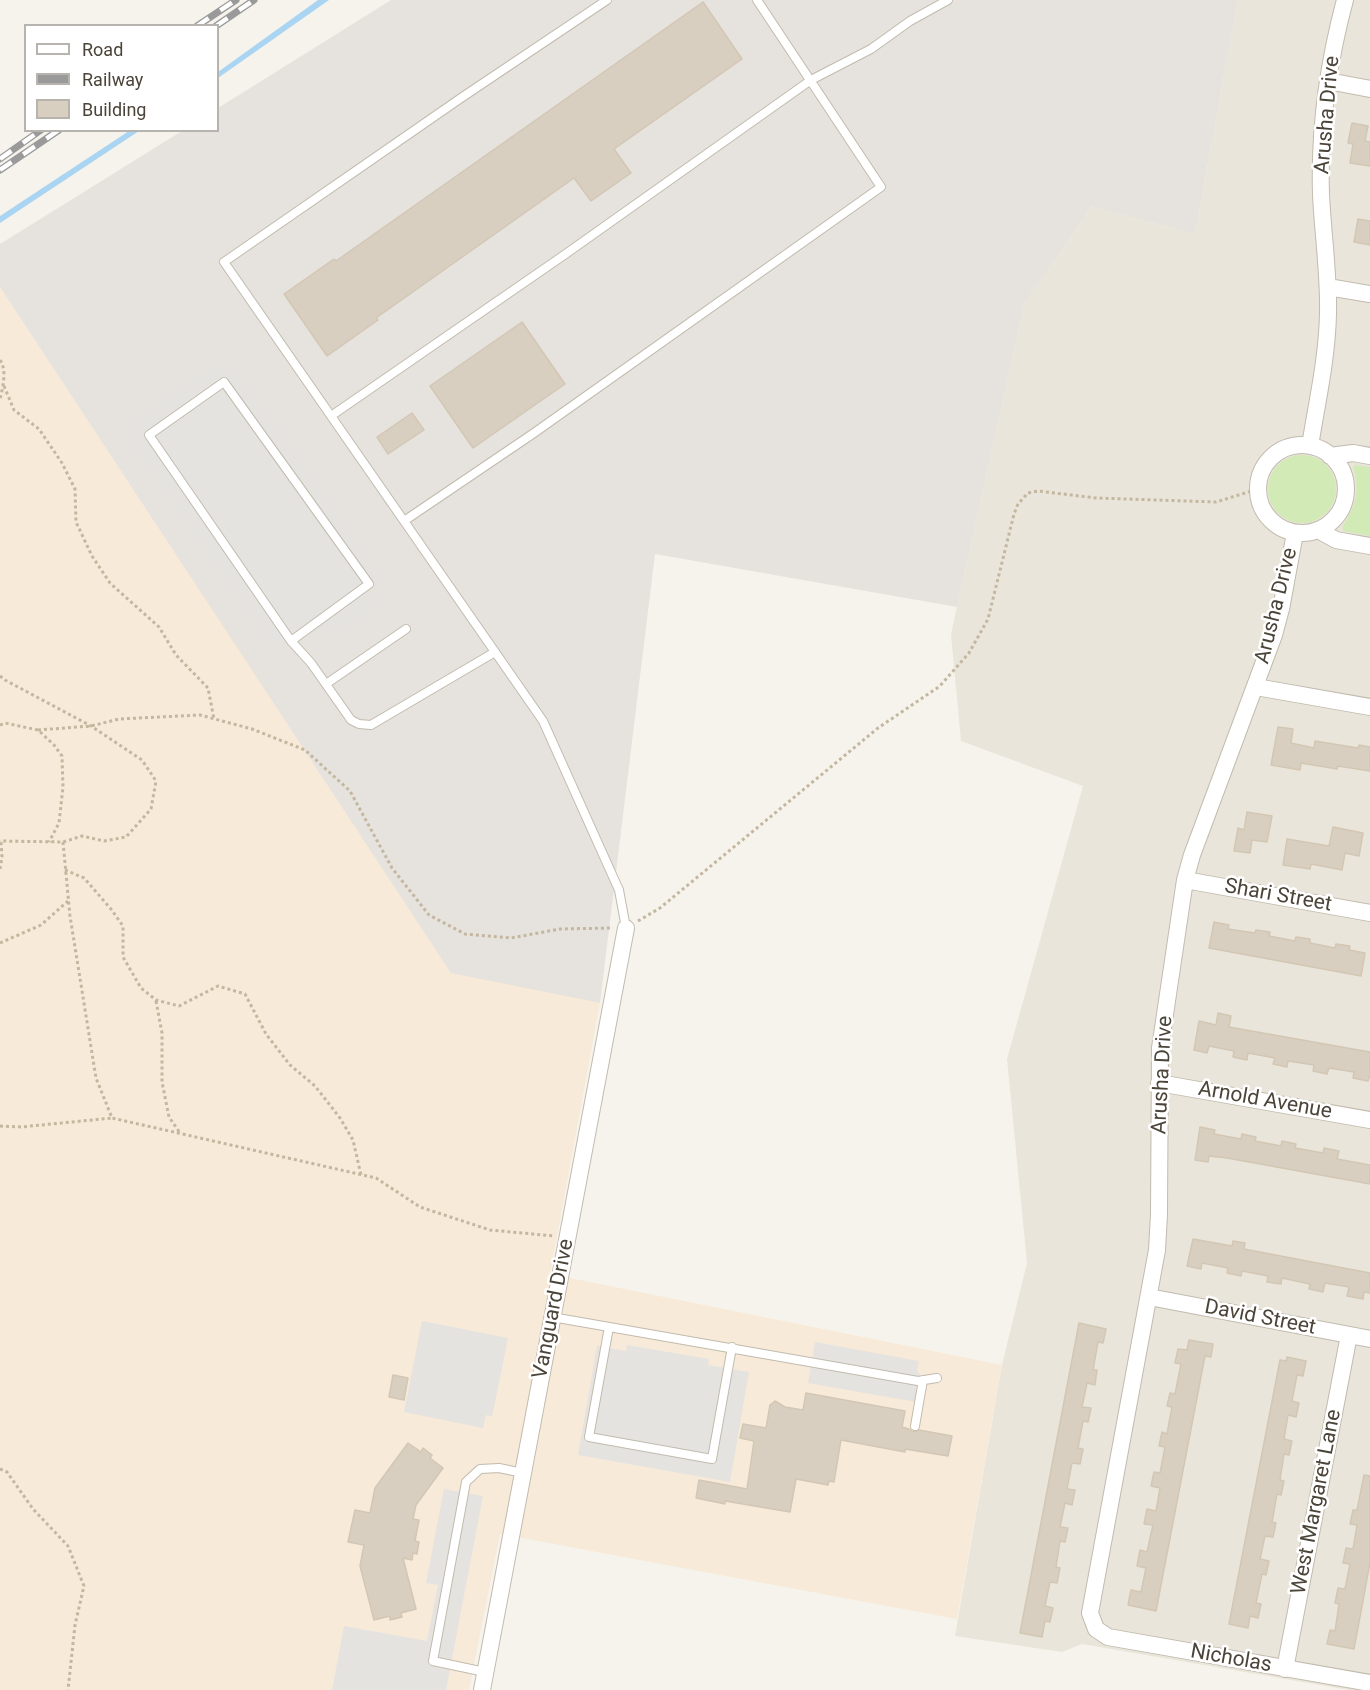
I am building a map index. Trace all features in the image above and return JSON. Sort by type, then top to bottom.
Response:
[{"type":"street","name":"Arusha Drive","points":[[1310,446],[1326,345],[1328,287],[1321,175],[1323,133],[1328,81],[1345,0]]},
{"type":"street","points":[[1328,81],[1370,89]]},
{"type":"street","points":[[1328,287],[1370,294]]},
{"type":"street","points":[[1310,446],[1330,456],[1341,470],[1345,481],[1346,493],[1337,516],[1318,530],[1295,533],[1281,528],[1269,519],[1261,507],[1258,489],[1262,471],[1275,454],[1288,447],[1310,446]]},
{"type":"street","points":[[1330,456],[1353,453],[1370,456]]},
{"type":"street","points":[[1318,530],[1336,540],[1370,546]]},
{"type":"street","name":"Arusha Drive","points":[[1096,1629],[1091,1619],[1090,1607],[1149,1297],[1159,1226],[1160,1048],[1185,880],[1192,855],[1256,687],[1279,616],[1295,533]]},
{"type":"street","points":[[1256,687],[1370,707]]},
{"type":"street","name":"Shari Street","points":[[1185,880],[1370,913]]},
{"type":"street","name":"Vanguard Drive","points":[[482,1690],[626,928]]},
{"type":"street","name":"Arnold Avenue","points":[[1159,1083],[1370,1120]]},
{"type":"street","name":"David Street","points":[[1149,1297],[1370,1339]]},
{"type":"street","name":"West Margaret Lane","points":[[1285,1668],[1349,1335]]},
{"type":"street","name":"Nicholas","points":[[1096,1629],[1113,1639],[1370,1683]]},
{"type":"lane","points":[[607,0],[224,262],[543,721],[620,890],[626,928]]},
{"type":"lane","points":[[404,521],[534,434],[881,187],[757,0]]},
{"type":"lane","points":[[331,416],[558,260],[811,80],[870,49],[910,21],[948,0]]},
{"type":"lane","points":[[291,640],[369,584],[224,382],[149,435],[291,640],[311,663],[351,720],[359,724],[371,725],[495,652]]},
{"type":"lane","points":[[326,684],[406,629]]},
{"type":"lane","points":[[552,1317],[918,1381],[937,1378]]},
{"type":"lane","points":[[609,1327],[589,1437],[712,1459],[732,1347]]},
{"type":"lane","points":[[915,1426],[924,1380]]},
{"type":"lane","points":[[485,1672],[433,1661],[466,1482],[480,1469],[499,1468],[523,1473]]},
{"type":"path","points":[[0,360],[3,363],[4,386],[0,399]]},
{"type":"path","points":[[4,386],[14,410],[39,429],[62,463],[75,489],[76,522],[110,583],[159,627],[176,655],[208,688],[214,718]]},
{"type":"path","points":[[0,725],[5,723],[38,730],[92,726],[119,719],[200,715],[252,729],[305,750],[350,790],[392,868],[429,915],[465,934],[511,938],[560,929],[626,928],[660,908],[878,728],[940,686],[969,653],[988,619],[1014,514],[1018,504],[1028,493],[1038,491],[1096,498],[1216,502],[1258,489]]},
{"type":"path","points":[[0,676],[92,726],[142,760],[156,781],[151,809],[126,837],[104,841],[82,836],[63,842],[0,841],[2,857],[0,869]]},
{"type":"path","points":[[38,730],[54,744],[62,756],[63,787],[59,823],[50,842]]},
{"type":"path","points":[[63,842],[68,901],[96,1078],[112,1118]]},
{"type":"path","points":[[65,870],[84,878],[123,926],[123,957],[141,988],[156,1000],[179,1006],[218,986],[245,994],[266,1035],[290,1065],[315,1086],[340,1118],[353,1140],[361,1175]]},
{"type":"path","points":[[0,943],[41,925],[68,901]]},
{"type":"path","points":[[156,1000],[162,1034],[162,1082],[166,1106],[169,1117],[181,1135]]},
{"type":"path","points":[[0,1126],[21,1127],[112,1118],[376,1178],[420,1207],[490,1230],[567,1237]]},
{"type":"path","points":[[0,1469],[8,1472],[33,1509],[68,1546],[84,1586],[75,1625],[68,1690]]},
{"type":"shaded area","points":[[391,0],[1238,0],[1195,234],[1091,207],[1024,305],[957,607],[655,554],[600,1003],[451,973],[0,287],[0,244],[180,132],[219,132],[219,107]]},
{"type":"shaded area","points":[[1238,0],[1370,0],[1370,1690],[1349,1690],[1082,1644],[1062,1652],[955,1636],[1002,1365],[1027,1263],[1007,1059],[1083,786],[961,741],[951,634],[1024,305],[1091,207],[1195,234]]},
{"type":"shaded area","points":[[0,287],[451,972],[600,1003],[550,1274],[1002,1365],[957,1619],[500,1534],[469,1690],[0,1690]]},
{"type":"shaded area","points":[[216,362],[225,375],[235,366],[383,579],[370,590],[379,605],[338,637],[327,625],[290,649],[283,641],[271,647],[129,440],[140,433],[132,420]]},
{"type":"shaded area","points":[[422,1321],[508,1338],[492,1417],[486,1415],[483,1428],[404,1412]]},
{"type":"shaded area","points":[[815,1342],[919,1361],[917,1370],[920,1375],[916,1402],[808,1383]]},
{"type":"shaded area","points":[[627,1345],[709,1359],[708,1365],[749,1372],[730,1482],[578,1455],[597,1346],[626,1351]]},
{"type":"shaded area","points":[[444,1489],[483,1496],[446,1690],[332,1690],[344,1626],[427,1641],[438,1585],[426,1583]]},
{"type":"green space","points":[[1302,455],[1315,458],[1326,465],[1333,476],[1336,489],[1333,502],[1326,513],[1315,520],[1302,523],[1289,520],[1278,513],[1271,502],[1268,489],[1271,476],[1278,465],[1289,458]]},
{"type":"green space","points":[[1356,465],[1370,467],[1370,536],[1344,531],[1342,528],[1355,499],[1356,485],[1353,467]]},
{"type":"water","points":[[318,0],[329,0],[219,77],[219,71]]},
{"type":"water","points":[[127,132],[137,132],[0,223],[0,216]]},
{"type":"building","points":[[703,2],[742,59],[614,149],[631,173],[591,201],[574,178],[376,318],[378,320],[327,356],[284,294],[334,259],[336,261]]},
{"type":"building","points":[[1352,123],[1368,126],[1365,141],[1370,142],[1370,166],[1350,163],[1353,144],[1348,143]]},
{"type":"building","points":[[1358,219],[1370,221],[1370,245],[1354,242]]},
{"type":"building","points":[[522,322],[565,384],[473,448],[430,386]]},
{"type":"building","points":[[412,413],[424,430],[388,454],[377,437]]},
{"type":"building","points":[[1278,727],[1293,729],[1291,743],[1314,748],[1315,741],[1358,748],[1359,745],[1370,747],[1370,771],[1338,766],[1337,769],[1301,763],[1300,770],[1271,765]]},
{"type":"building","points":[[1247,812],[1272,816],[1267,842],[1252,840],[1250,853],[1234,851],[1238,828],[1244,830]]},
{"type":"building","points":[[1333,827],[1363,833],[1359,856],[1345,853],[1342,870],[1311,864],[1310,869],[1283,865],[1287,839],[1329,846]]},
{"type":"building","points":[[1214,922],[1229,925],[1228,929],[1255,933],[1256,930],[1270,932],[1269,936],[1295,941],[1296,937],[1310,939],[1310,943],[1335,948],[1336,944],[1350,946],[1349,950],[1365,953],[1361,976],[1209,948]]},
{"type":"building","points":[[1218,1013],[1231,1016],[1229,1027],[1370,1052],[1368,1081],[1353,1078],[1354,1072],[1329,1068],[1327,1074],[1313,1071],[1314,1065],[1288,1061],[1287,1067],[1273,1064],[1275,1058],[1248,1053],[1247,1060],[1233,1057],[1234,1051],[1209,1046],[1207,1053],[1194,1050],[1199,1021],[1216,1025]]},
{"type":"building","points":[[1200,1127],[1215,1130],[1214,1134],[1241,1139],[1242,1134],[1256,1137],[1255,1141],[1281,1146],[1282,1141],[1296,1144],[1295,1148],[1323,1153],[1324,1148],[1339,1151],[1337,1159],[1370,1165],[1370,1184],[1227,1158],[1209,1156],[1208,1162],[1195,1160]]},
{"type":"building","points":[[1193,1239],[1232,1246],[1233,1241],[1245,1243],[1244,1249],[1370,1273],[1370,1293],[1364,1292],[1363,1299],[1347,1296],[1349,1287],[1325,1283],[1323,1292],[1309,1289],[1310,1284],[1282,1278],[1281,1284],[1267,1282],[1268,1276],[1242,1271],[1241,1276],[1227,1273],[1228,1268],[1202,1263],[1201,1269],[1187,1266]]},
{"type":"building","points":[[1079,1323],[1106,1329],[1103,1343],[1098,1342],[1093,1370],[1097,1370],[1095,1385],[1087,1383],[1082,1407],[1091,1408],[1088,1422],[1083,1421],[1078,1448],[1083,1449],[1080,1464],[1072,1463],[1067,1489],[1075,1490],[1072,1505],[1065,1503],[1060,1527],[1068,1528],[1065,1542],[1060,1541],[1056,1567],[1060,1568],[1057,1583],[1050,1582],[1045,1606],[1053,1608],[1050,1622],[1045,1621],[1042,1637],[1020,1633]]},
{"type":"building","points":[[1189,1340],[1213,1344],[1211,1357],[1205,1356],[1156,1611],[1128,1605],[1131,1590],[1141,1592],[1146,1568],[1137,1566],[1140,1550],[1147,1552],[1153,1525],[1144,1524],[1147,1509],[1156,1511],[1160,1488],[1151,1486],[1154,1472],[1160,1473],[1165,1447],[1159,1446],[1162,1432],[1167,1434],[1172,1407],[1167,1406],[1170,1393],[1175,1394],[1181,1364],[1175,1363],[1178,1349],[1187,1350]]},
{"type":"building","points":[[1287,1357],[1306,1361],[1303,1376],[1297,1375],[1292,1401],[1299,1403],[1296,1417],[1288,1415],[1284,1439],[1292,1441],[1289,1455],[1284,1454],[1280,1480],[1284,1481],[1281,1495],[1277,1494],[1272,1522],[1276,1523],[1273,1537],[1265,1536],[1260,1559],[1269,1561],[1266,1575],[1262,1574],[1256,1603],[1261,1604],[1258,1618],[1250,1616],[1248,1628],[1229,1624],[1280,1360],[1286,1361]]},
{"type":"building","points":[[393,1375],[408,1378],[404,1400],[389,1397]]},
{"type":"building","points":[[806,1393],[905,1411],[902,1427],[913,1432],[919,1430],[952,1436],[948,1456],[905,1449],[905,1452],[841,1440],[834,1482],[829,1481],[828,1485],[796,1479],[790,1512],[696,1498],[699,1480],[747,1489],[754,1441],[740,1438],[743,1424],[766,1428],[770,1405],[775,1401],[785,1407],[803,1410]]},
{"type":"building","points":[[408,1443],[421,1452],[423,1448],[432,1455],[430,1458],[443,1468],[416,1505],[413,1519],[419,1520],[415,1541],[419,1542],[417,1554],[413,1553],[412,1560],[403,1558],[416,1609],[401,1613],[402,1617],[390,1620],[390,1616],[374,1620],[360,1566],[364,1545],[348,1542],[355,1510],[370,1513],[375,1488]]},
{"type":"building","points":[[1364,1475],[1370,1476],[1370,1563],[1354,1649],[1327,1644],[1330,1630],[1335,1631],[1339,1604],[1335,1603],[1338,1588],[1345,1589],[1350,1564],[1343,1563],[1346,1548],[1353,1549],[1357,1525],[1350,1524],[1353,1510],[1357,1510]]},
{"type":"railway","points":[[200,24],[236,0]]},
{"type":"railway","points":[[219,24],[254,0]]},
{"type":"railway","points":[[0,159],[38,132]]},
{"type":"railway","points":[[0,170],[56,132]]}]
